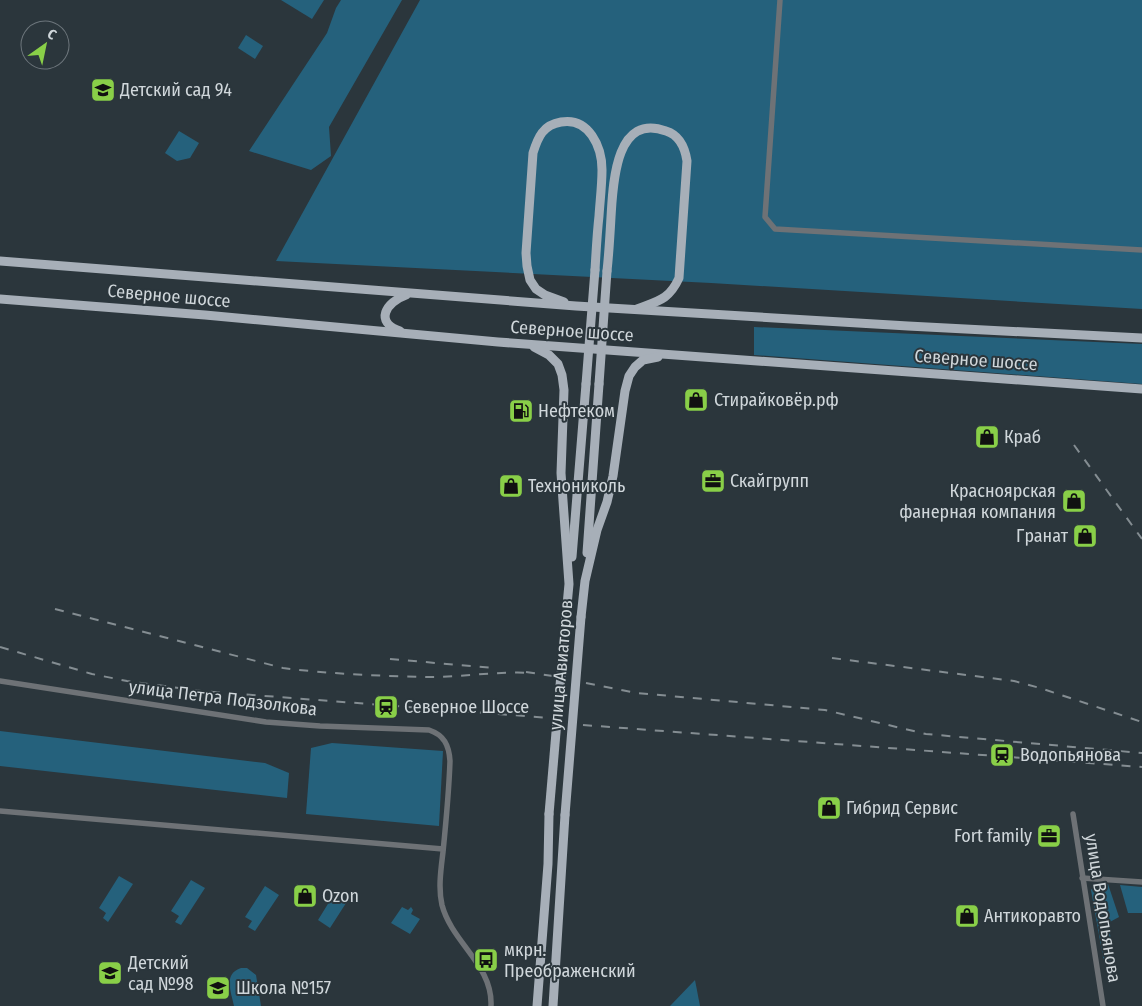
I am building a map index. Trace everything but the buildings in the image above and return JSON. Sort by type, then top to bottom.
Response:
[{"type":"main road","points":[[569,584],[602,168],[596,143],[591,132],[580,124],[567,121],[553,124],[544,130],[537,139],[533,154],[526,254],[530,280],[536,289],[545,295],[576,306]]},
{"type":"main road","points":[[585,581],[614,176],[622,150],[630,137],[642,129],[656,128],[669,132],[679,140],[686,151],[679,278],[674,290],[664,299],[634,310]]},
{"type":"main road","name":"Северное шоссе","points":[[0,261],[634,310],[1142,338]]},
{"type":"main road","points":[[406,333],[393,328],[387,323],[386,309],[397,298],[408,294]]},
{"type":"main road","name":"Северное шоссе","points":[[0,300],[665,355],[1142,389]]},
{"type":"main road","name":"улица Авиаторов","points":[[529,344],[549,355],[558,364],[562,375],[564,390],[560,473],[569,584],[549,814],[548,864],[537,1006]]},
{"type":"main road","name":"улица Авиаторов","points":[[553,1006],[565,816],[585,581],[597,530],[607,502],[613,476],[625,391],[629,376],[643,360],[665,355]]},
{"type":"street","points":[[780,0],[765,217],[775,229],[1142,250]]},
{"type":"street","name":"улица Петра Подзолкова","points":[[0,682],[266,722],[428,730],[436,732],[446,743],[450,761],[440,892],[445,916],[453,931],[484,974],[490,991],[491,1006]]},
{"type":"street","points":[[0,811],[443,849]]},
{"type":"street","name":"улица Водопьянова","points":[[1073,814],[1103,1006]]},
{"type":"street","points":[[1082,878],[1142,882]]},
{"type":"shaded area","points":[[281,0],[324,0],[312,19]]},
{"type":"shaded area","points":[[341,0],[402,0],[329,127],[331,156],[311,170],[249,151],[327,33]]},
{"type":"shaded area","points":[[420,0],[1142,0],[1142,309],[711,283],[276,261]]},
{"type":"shaded area","points":[[246,35],[263,46],[255,59],[238,48]]},
{"type":"shaded area","points":[[179,131],[199,143],[190,158],[177,161],[165,153]]},
{"type":"shaded area","points":[[754,327],[1142,344],[1142,384],[754,355]]},
{"type":"shaded area","points":[[0,731],[265,763],[289,773],[287,798],[0,766]]},
{"type":"shaded area","points":[[332,743],[443,751],[439,826],[306,814],[311,748]]},
{"type":"shaded area","points":[[119,876],[133,884],[108,922],[103,918],[106,913],[99,908]]},
{"type":"shaded area","points":[[191,880],[205,888],[181,925],[175,922],[179,916],[171,911]]},
{"type":"shaded area","points":[[1108,884],[1119,917],[1108,923],[1115,962],[1106,965],[1104,963],[1091,890],[1095,885]]},
{"type":"shaded area","points":[[1120,885],[1142,887],[1142,913],[1128,913]]},
{"type":"shaded area","points":[[265,886],[279,895],[255,931],[248,927],[252,921],[245,917]]},
{"type":"shaded area","points":[[340,895],[348,900],[330,928],[318,920],[331,899],[335,902]]},
{"type":"shaded area","points":[[402,907],[408,910],[411,907],[413,910],[411,914],[420,919],[410,934],[391,923]]},
{"type":"shaded area","points":[[247,968],[256,975],[261,1006],[234,1006],[230,979],[235,971]]},
{"type":"shaded area","points":[[695,980],[700,1006],[670,1006]]},
{"type":"railway","points":[[1074,445],[1142,539]]},
{"type":"railway","points":[[55,609],[283,668],[318,672],[429,677],[532,673]]},
{"type":"railway","points":[[0,647],[92,674],[127,681],[201,691],[550,718]]},
{"type":"railway","points":[[832,658],[1014,681],[1142,722]]},
{"type":"railway","points":[[390,659],[494,668]]},
{"type":"railway","points":[[526,672],[553,676]]},
{"type":"railway","points":[[586,683],[637,693],[825,710],[926,734],[1142,753]]},
{"type":"railway","points":[[583,725],[1142,767]]},
{"type":"place","name":"Детский сад 94","points":[[103,90]]},
{"type":"place","name":"Стирайковёр.рф","points":[[696,400]]},
{"type":"place","name":"Нефтеком","points":[[521,411]]},
{"type":"place","name":"Краб","points":[[987,437]]},
{"type":"place","name":"Скайгрупп","points":[[713,481]]},
{"type":"place","name":"Технониколь","points":[[511,486]]},
{"type":"place","name":"Красноярская фанерная компания","points":[[1074,501]]},
{"type":"place","name":"Гранат","points":[[1085,536]]},
{"type":"place","name":"Северное Шоссе","points":[[386,707]]},
{"type":"place","name":"Водопьянова","points":[[1002,755]]},
{"type":"place","name":"Гибрид Сервис","points":[[829,808]]},
{"type":"place","name":"Fort family","points":[[1049,836]]},
{"type":"place","name":"Ozon","points":[[305,896]]},
{"type":"place","name":"Антикоравто","points":[[967,916]]},
{"type":"place","name":"мкрн. Преображенский","points":[[486,960]]},
{"type":"place","name":"Детский сад №98","points":[[110,973]]},
{"type":"place","name":"Школа №157","points":[[218,988]]}]
